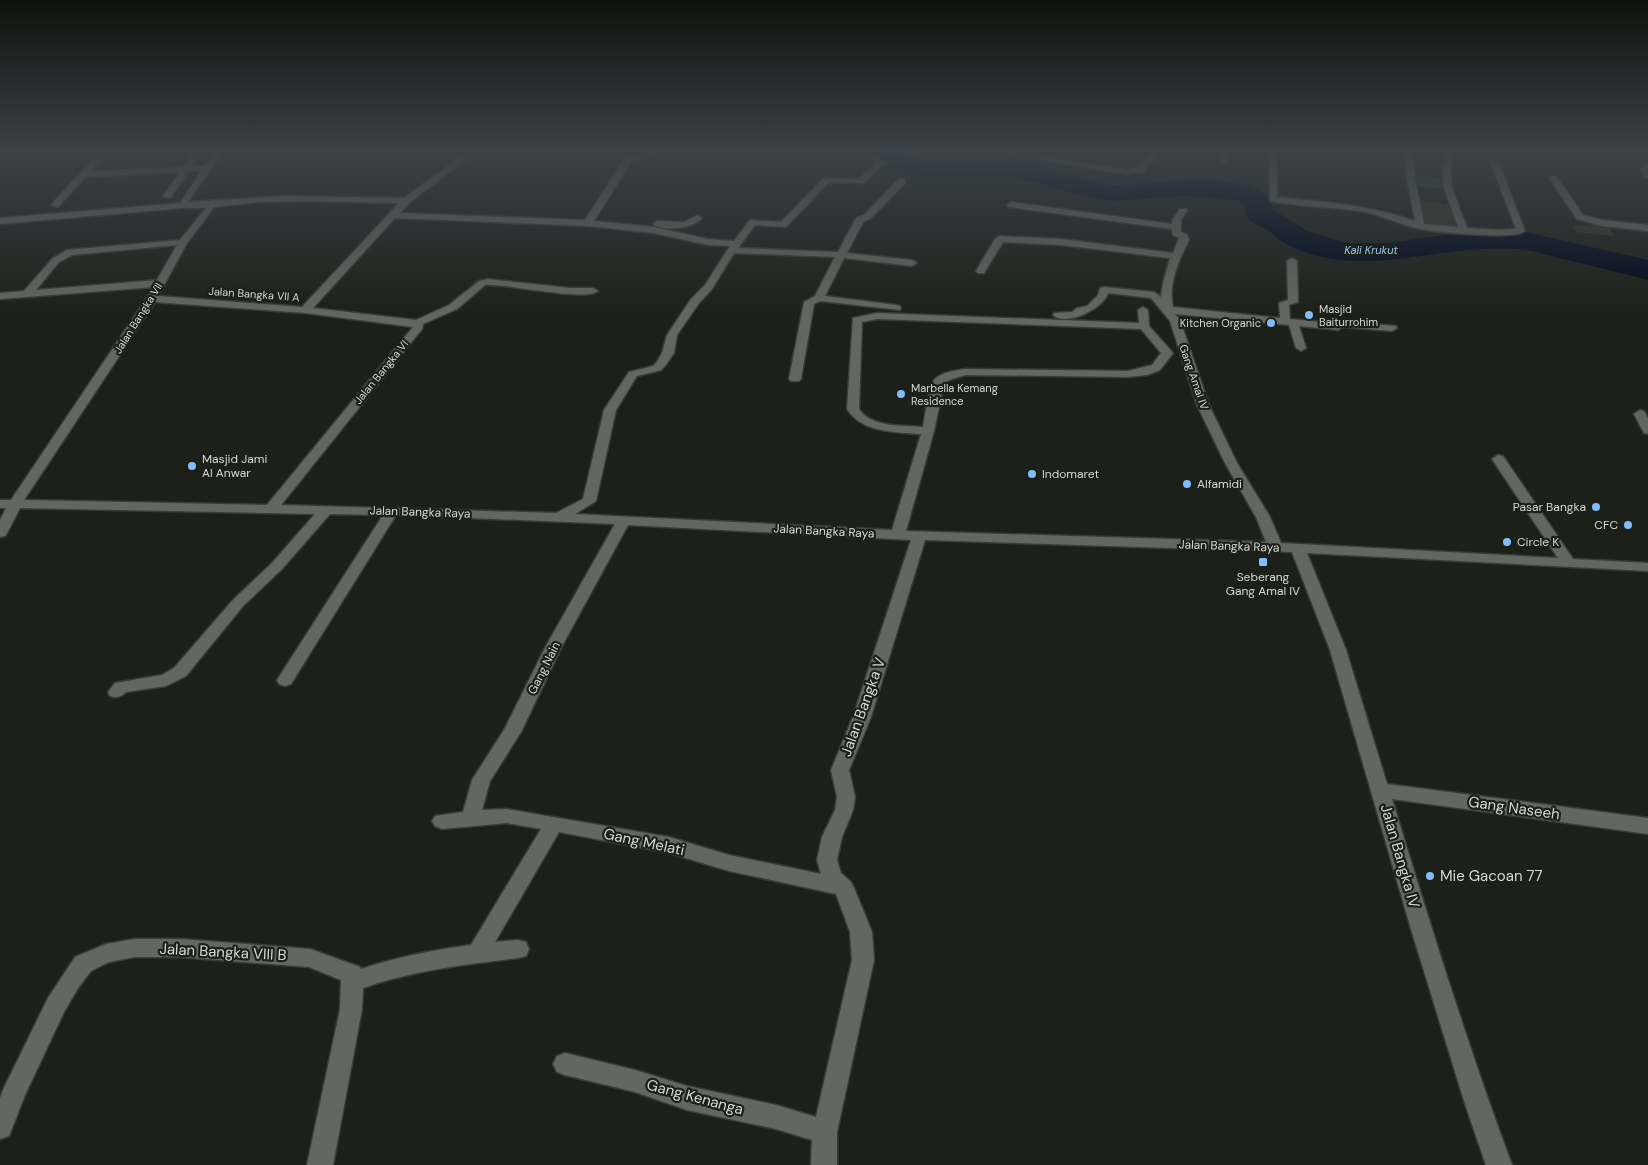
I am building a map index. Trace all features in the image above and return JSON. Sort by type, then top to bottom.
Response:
[{"type":"street","points":[[0,221],[157,207]]},
{"type":"street","name":"Jalan Bangka VII","points":[[0,533],[15,504],[152,299],[183,242],[210,207]]},
{"type":"street","name":"Jalan Bangka VII A","points":[[152,299],[305,310],[401,207]]},
{"type":"street","points":[[588,223],[598,207]]},
{"type":"street","points":[[559,517],[589,501],[610,410],[633,374],[657,368],[661,364],[668,353],[672,335],[695,301],[709,287],[733,247],[753,222],[784,225],[801,207]]},
{"type":"street","points":[[819,298],[859,220],[868,216],[876,207]]},
{"type":"street","points":[[1029,207],[1176,227]]},
{"type":"street","points":[[1347,207],[1387,214],[1420,226],[1499,233],[1521,231],[1512,207]]},
{"type":"street","points":[[1416,207],[1420,226]]},
{"type":"street","points":[[1455,207],[1464,230]]},
{"type":"street","points":[[1573,207],[1580,217],[1601,223],[1648,228]]},
{"type":"street","points":[[1168,310],[1166,301],[1175,256],[1184,237],[1176,233],[1177,219],[1183,211]]},
{"type":"street","points":[[395,215],[588,223],[654,230],[733,247],[842,255],[912,263]]},
{"type":"street","points":[[632,228],[655,224],[688,224],[695,222],[698,218]]},
{"type":"street","points":[[981,272],[1000,238],[1056,244],[1062,242],[1175,256]]},
{"type":"street","points":[[27,294],[56,260],[70,252],[183,242]]},
{"type":"street","points":[[1292,261],[1293,302],[1284,304],[1289,322],[1301,348]]},
{"type":"street","points":[[0,296],[161,282]]},
{"type":"street","points":[[417,323],[453,307],[476,288],[488,282],[570,291],[593,291]]},
{"type":"street","points":[[795,379],[809,302],[819,298],[912,310],[1006,315],[1074,315],[1081,310],[1090,309],[1094,306],[1103,296],[1104,290],[1154,295],[1168,310],[1338,327],[1339,324],[1392,328]]},
{"type":"street","name":"Jalan Bangka VI","points":[[271,508],[418,328],[417,323],[305,310]]},
{"type":"street","points":[[898,535],[928,430],[939,382],[953,374],[966,372],[1128,374],[1150,371],[1162,365],[1167,353],[1144,326],[1143,310]]},
{"type":"street","name":"Gang Amal IV","points":[[1168,310],[1175,320],[1203,405],[1231,464],[1263,517],[1275,548]]},
{"type":"street","points":[[928,430],[875,425],[862,420],[855,414],[853,409],[856,320],[877,316],[1144,326]]},
{"type":"street","points":[[1640,414],[1648,430]]},
{"type":"street","points":[[1498,459],[1540,517],[1568,562]]},
{"type":"street","name":"Jalan Bangka Raya","points":[[0,504],[271,508],[559,517],[919,536],[1298,548],[1648,567]]},
{"type":"street","points":[[116,692],[130,685],[166,680],[180,672],[238,603],[277,566],[326,510]]},
{"type":"street","points":[[285,680],[392,511]]},
{"type":"street","name":"Gang Nain","points":[[470,818],[481,780],[512,732],[554,646],[624,520]]},
{"type":"street","name":"Jalan Bangka V","points":[[824,1165],[825,1132],[863,960],[861,932],[844,888],[832,878],[827,860],[832,837],[844,810],[846,797],[840,770],[862,717],[919,536]]},
{"type":"street","name":"Jalan Bangka IV","points":[[1298,548],[1338,650],[1421,929],[1477,1104],[1499,1165]]},
{"type":"street","name":"Gang Naseeh","points":[[1380,790],[1648,826]]},
{"type":"street","name":"Gang Melati","points":[[442,821],[507,816],[669,846],[729,863],[844,888]]},
{"type":"street","points":[[477,954],[554,824]]},
{"type":"street","name":"Jalan Bangka VIII B","points":[[0,1127],[15,1090],[56,1005],[70,981],[83,964],[106,952],[135,948],[180,948],[310,958],[352,974],[352,982]]},
{"type":"street","points":[[320,1165],[351,1009],[352,982],[388,969],[414,963],[518,949]]},
{"type":"street","name":"Gang Kenanga","points":[[565,1064],[635,1081],[687,1098],[776,1117],[825,1132]]},
{"type":"green space","points":[[1419,207],[1452,207],[1459,228],[1424,224]]},
{"type":"green space","points":[[1572,225],[1609,228],[1614,236],[1576,232]]},
{"type":"waterway","name":"Kali Krukut","points":[[1258,207],[1259,215],[1276,223],[1296,237],[1317,245],[1346,252],[1386,252],[1476,240],[1526,241],[1648,270]]},
{"type":"place","name":"Masjid Baiturrohim","points":[[1309,315]]},
{"type":"place","name":"Kitchen Organic","points":[[1271,323]]},
{"type":"place","name":"Marbella Kemang Residence","points":[[901,394]]},
{"type":"place","name":"Masjid Jami Al Anwar","points":[[192,466]]},
{"type":"place","name":"Indomaret","points":[[1032,474]]},
{"type":"place","name":"Alfamidi","points":[[1187,484]]},
{"type":"place","name":"Pasar Bangka","points":[[1596,507]]},
{"type":"place","name":"CFC","points":[[1628,525]]},
{"type":"place","name":"Circle K","points":[[1507,542]]},
{"type":"place","name":"Seberang Gang Amal IV","points":[[1263,562]]},
{"type":"place","name":"Mie Gacoan 77","points":[[1430,876]]}]
